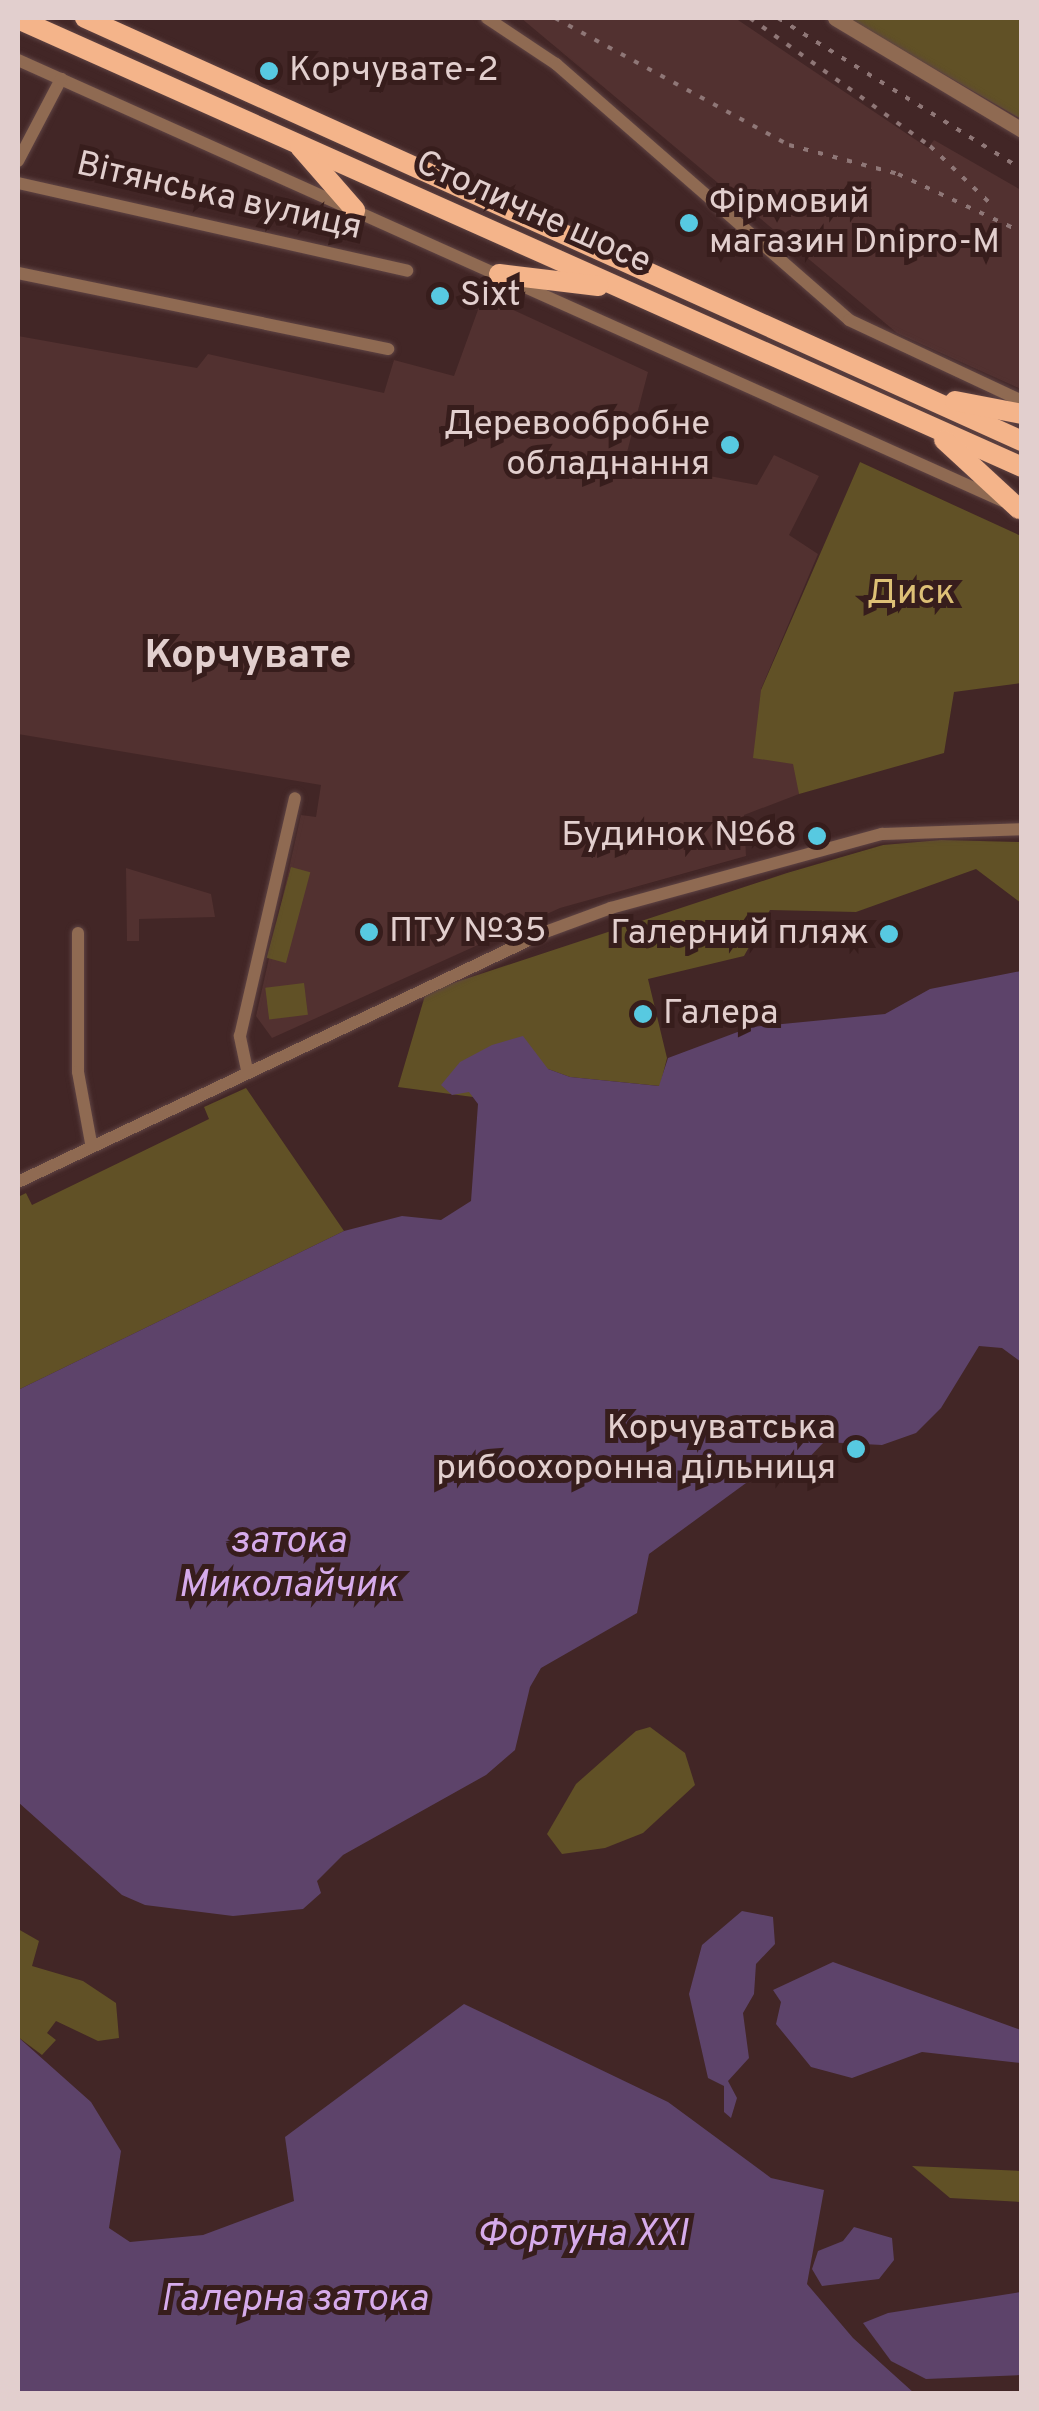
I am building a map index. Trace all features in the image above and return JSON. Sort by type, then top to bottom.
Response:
[{"type":"highway","name":"Столичне шосе","points":[[86,18],[1022,440]]},
{"type":"highway","name":"Столичне шосе","points":[[18,19],[1022,466]]},
{"type":"highway","points":[[296,141],[354,210]]},
{"type":"highway","points":[[499,274],[620,288]]},
{"type":"highway","points":[[911,391],[1022,414]]},
{"type":"highway","points":[[910,416],[1019,508]]},
{"type":"street","points":[[487,18],[556,64],[849,320],[1022,401]]},
{"type":"street","points":[[836,18],[1022,130]]},
{"type":"street","points":[[18,60],[1019,508]]},
{"type":"street","points":[[18,161],[61,79]]},
{"type":"street","name":"Вітянська вулиця","points":[[18,183],[407,271]]},
{"type":"street","points":[[18,274],[388,349]]},
{"type":"street","points":[[247,1070],[240,1036],[295,798]]},
{"type":"street","points":[[18,1182],[91,1143],[548,931],[654,895],[882,834],[1022,830]]},
{"type":"street","points":[[78,934],[78,1072],[91,1143]]},
{"type":"shaded area","points":[[521,18],[735,18],[928,148],[934,140],[1021,190],[1021,389],[897,333]]},
{"type":"shaded area","points":[[483,296],[648,372],[625,460],[757,485],[774,455],[819,476],[789,535],[818,554],[761,689],[796,758],[799,794],[744,815],[746,856],[560,908],[272,1038],[256,1016],[301,815],[316,817],[321,785],[18,734],[18,336],[197,368],[208,354],[384,393],[394,360],[454,376]]},
{"type":"shaded area","points":[[126,868],[211,894],[215,917],[139,919],[139,941],[127,941]]},
{"type":"green space","points":[[847,18],[1021,18],[1021,119]]},
{"type":"green space","name":"Диск","points":[[860,462],[1021,536],[1021,683],[954,692],[944,753],[799,794],[793,764],[753,758],[761,690]]},
{"type":"green space","points":[[941,840],[1021,842],[1021,903],[976,869],[856,912],[770,910],[744,956],[648,979],[667,1058],[660,1086],[570,1077],[548,1069],[473,1097],[398,1087],[426,992],[787,873],[883,845]]},
{"type":"green space","points":[[291,867],[310,872],[286,963],[267,958]]},
{"type":"green space","points":[[304,983],[308,1015],[269,1020],[265,988]]},
{"type":"green space","points":[[246,1088],[344,1231],[18,1390],[18,1197],[26,1193],[32,1205],[209,1119],[204,1107]]},
{"type":"green space","points":[[650,1727],[685,1753],[695,1785],[643,1833],[605,1848],[562,1854],[547,1834],[576,1784],[636,1731]]},
{"type":"green space","points":[[18,1929],[39,1941],[32,1966],[83,1981],[116,2003],[119,2038],[98,2041],[56,2021],[47,2033],[56,2040],[42,2055],[18,2037]]},
{"type":"green space","points":[[912,2166],[1021,2171],[1021,2202],[950,2198]]},
{"type":"water","name":"затока Миколайчик","points":[[1021,971],[1021,1362],[1002,1348],[979,1346],[941,1408],[916,1433],[882,1445],[824,1442],[803,1464],[757,1475],[649,1554],[637,1613],[541,1668],[530,1687],[515,1750],[486,1775],[343,1855],[317,1881],[321,1893],[303,1909],[233,1916],[145,1905],[122,1895],[18,1802],[18,1390],[344,1231],[402,1216],[441,1220],[471,1201],[478,1104],[469,1092],[452,1095],[441,1085],[460,1062],[492,1045],[523,1036],[548,1069],[570,1077],[659,1086],[668,1058],[751,1027],[885,1014],[930,989]]},
{"type":"water","points":[[742,1911],[773,1917],[775,1944],[756,1964],[754,1994],[743,2013],[749,2058],[728,2081],[737,2098],[731,2118],[724,2112],[724,2086],[708,2078],[689,1994],[702,1945]]},
{"type":"water","points":[[833,1962],[1021,2030],[1021,2063],[922,2052],[852,2078],[811,2067],[776,2024],[781,2002],[773,1990]]},
{"type":"water","name":"Фортуна XXI","points":[[464,2004],[668,2102],[771,2178],[824,2190],[807,2284],[853,2338],[914,2393],[18,2393],[18,2037],[91,2102],[121,2151],[109,2228],[130,2242],[203,2235],[294,2201],[285,2137]]},
{"type":"water","points":[[854,2227],[892,2238],[894,2260],[879,2279],[822,2286],[812,2269],[818,2251],[843,2241]]},
{"type":"water","points":[[1021,2292],[1021,2375],[926,2379],[891,2361],[863,2323],[888,2313]]},
{"type":"railway","points":[[555,18],[789,145],[898,174],[1022,232]]},
{"type":"railway","points":[[750,18],[930,146],[994,207]]},
{"type":"railway","points":[[778,18],[1022,169]]},
{"type":"place","name":"Корчувате-2","points":[[269,71]]},
{"type":"place","name":"Фірмовий магазин Dnipro-M","points":[[689,223]]},
{"type":"place","name":"Sixt","points":[[440,296]]},
{"type":"place","name":"Деревообробне обладнання","points":[[730,445]]},
{"type":"place","name":"Будинок №68","points":[[817,836]]},
{"type":"place","name":"ПТУ №35","points":[[369,932]]},
{"type":"place","name":"Галерний пляж","points":[[889,934]]},
{"type":"place","name":"Галера","points":[[643,1014]]},
{"type":"place","name":"Корчуватська рибоохоронна дільниця","points":[[856,1449]]},
{"type":"district","name":"Корчувате","points":[[248,657]]},
{"type":"water label","name":"Галерна затока","points":[[294,2301]]}]
